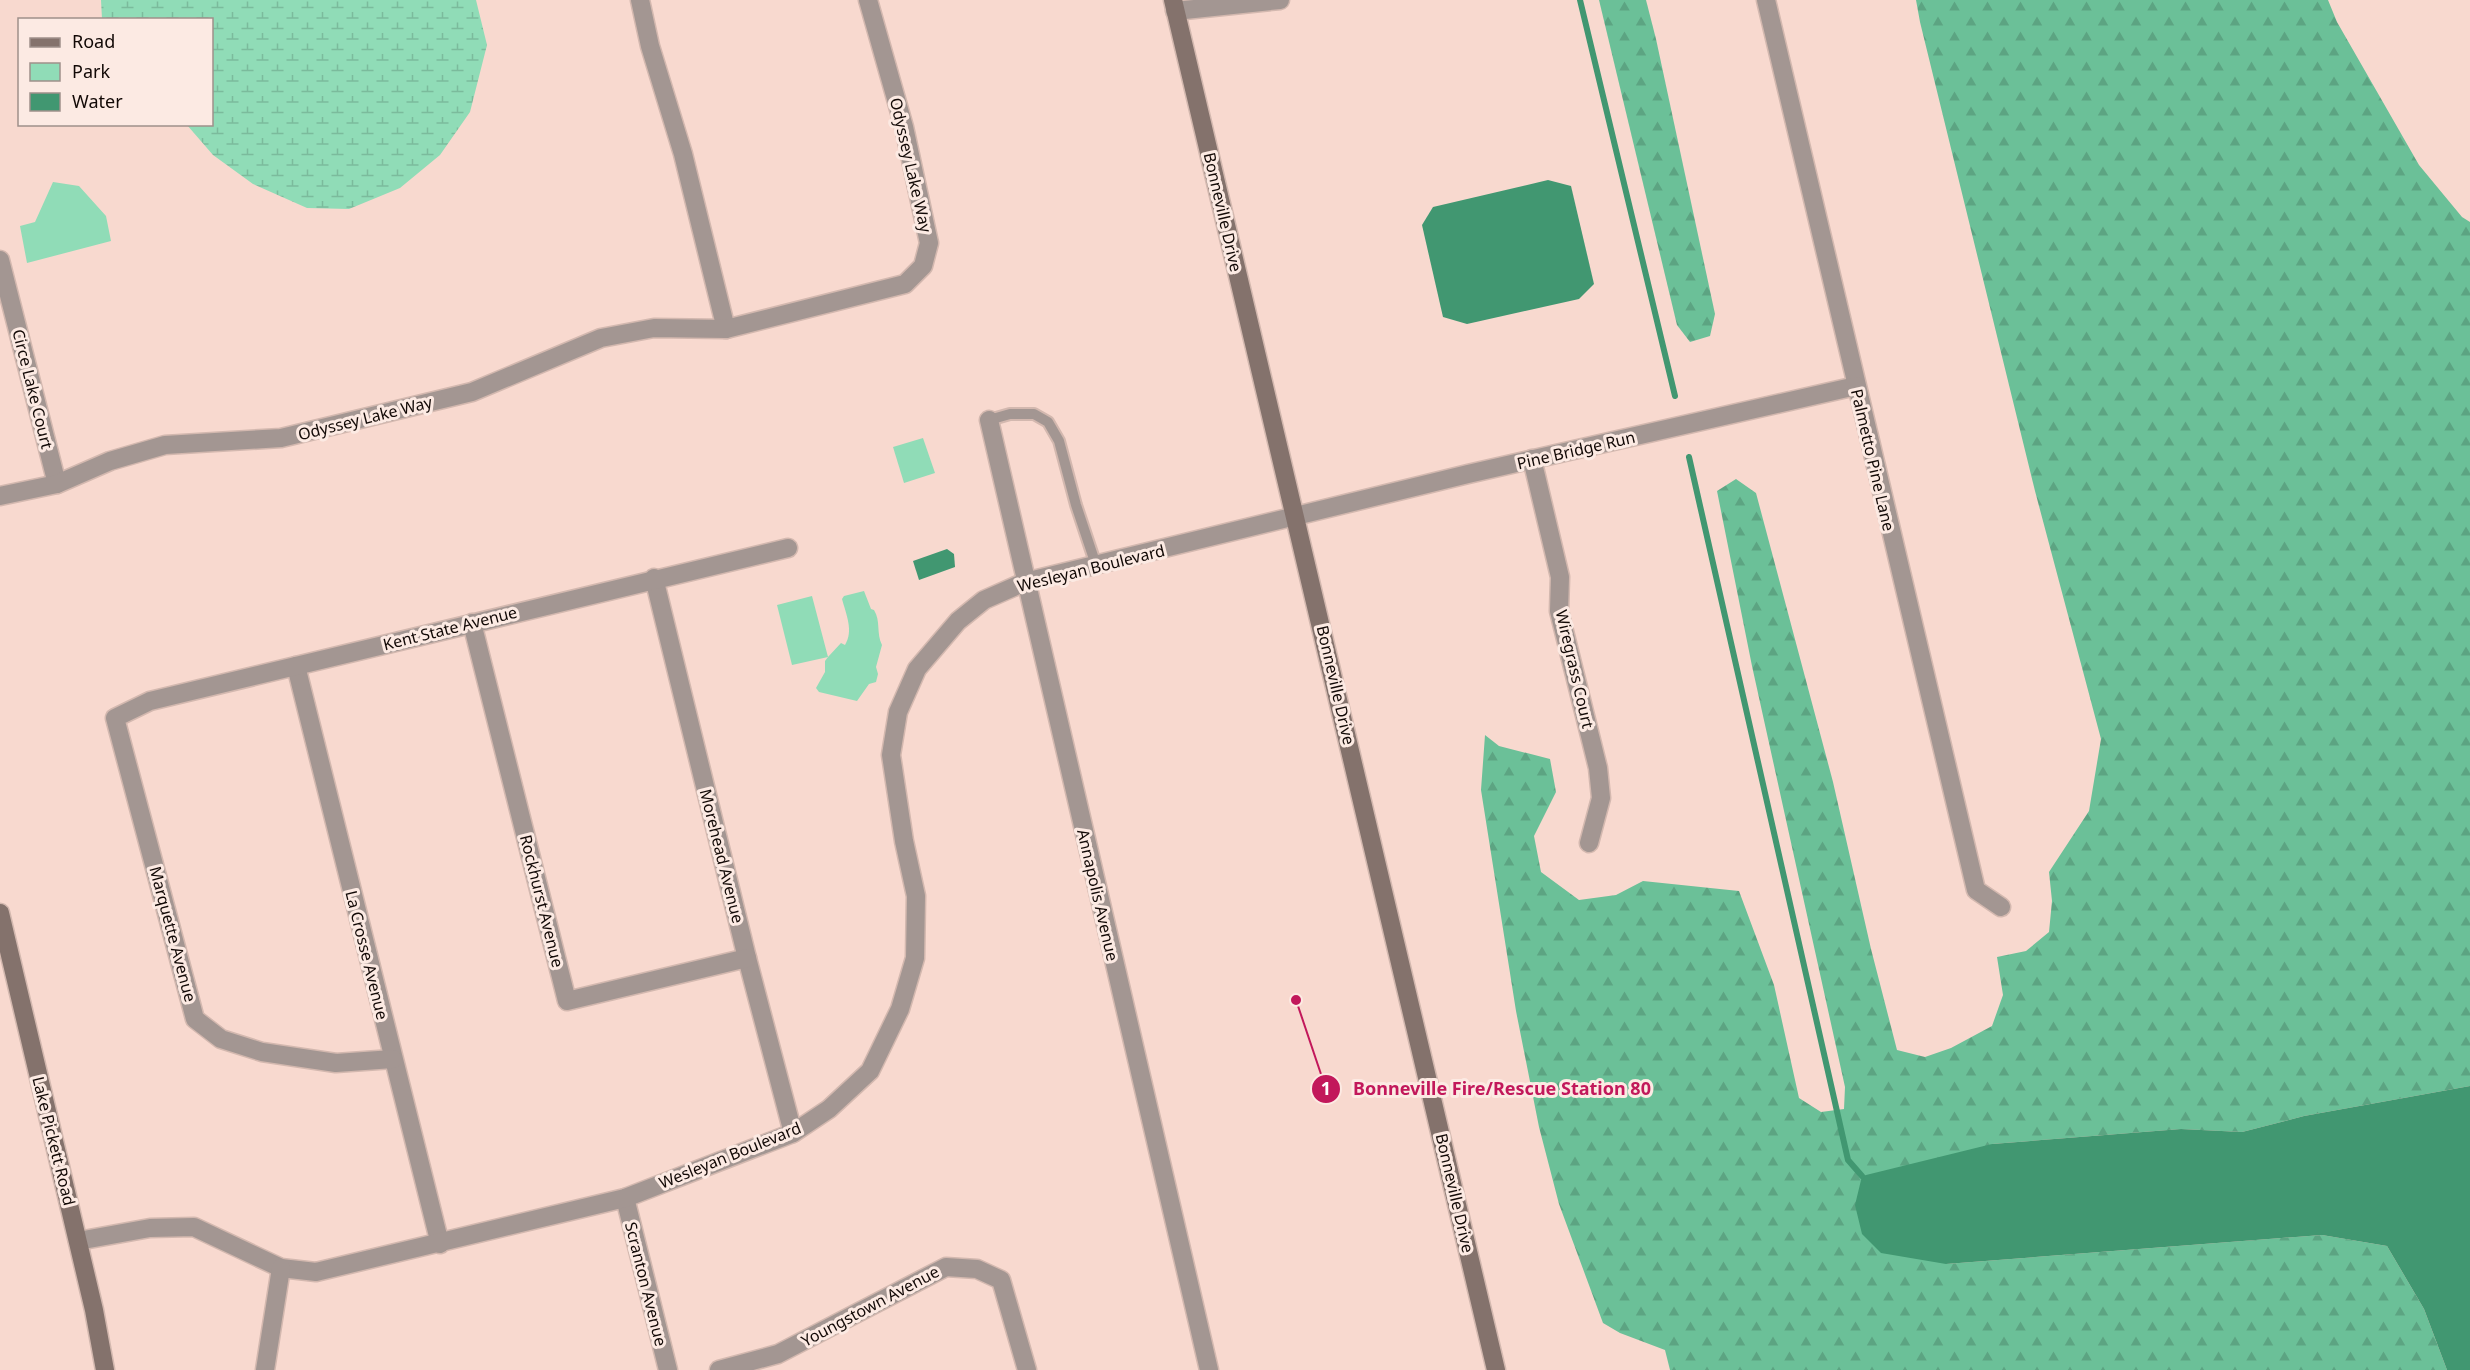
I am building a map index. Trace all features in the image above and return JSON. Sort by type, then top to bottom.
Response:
[{"type":"street","points":[[640,0],[650,46],[683,154],[726,329]]},
{"type":"street","name":"Odyssey Lake Way","points":[[0,496],[57,484],[110,461],[165,445],[281,438],[472,392],[601,338],[654,328],[726,329],[905,284],[923,266],[929,243],[904,127],[868,0]]},
{"type":"street","points":[[1174,5],[1280,0]]},
{"type":"street","name":"Palmetto Pine Lane","points":[[1766,0],[1976,890],[2001,907]]},
{"type":"street","name":"Bonneville Drive","points":[[1174,5],[1496,1370]]},
{"type":"street","name":"Circe Lake Court","points":[[0,260],[57,484]]},
{"type":"street","name":"Pine Bridge Run","points":[[1296,517],[1532,459],[1856,386]]},
{"type":"street","name":"Annapolis Avenue","points":[[989,420],[1209,1370]]},
{"type":"street","name":"Wiregrass Court","points":[[1532,459],[1560,577],[1559,610],[1598,768],[1601,798],[1589,843]]},
{"type":"street","name":"Wesleyan Boulevard","points":[[78,1241],[150,1228],[194,1227],[281,1268],[316,1272],[625,1198],[793,1133],[829,1109],[870,1071],[900,1009],[915,957],[916,896],[904,841],[891,755],[898,712],[917,669],[958,621],[984,600],[1025,582],[1296,517]]},
{"type":"street","name":"Kent State Avenue","points":[[116,718],[150,701],[654,578],[788,548]]},
{"type":"street","name":"Morehead Avenue","points":[[654,578],[747,958],[793,1133]]},
{"type":"street","name":"Rockhurst Avenue","points":[[472,623],[567,1001],[747,958]]},
{"type":"street","name":"La Crosse Avenue","points":[[296,666],[440,1244]]},
{"type":"street","name":"Marquette Avenue","points":[[116,718],[195,1019],[221,1039],[262,1052],[336,1063],[393,1059]]},
{"type":"street","name":"Lake Pickett Road","points":[[0,913],[3,940],[78,1241],[105,1370]]},
{"type":"street","name":"Scranton Avenue","points":[[625,1198],[668,1370]]},
{"type":"street","name":"Youngstown Avenue","points":[[719,1370],[778,1354],[946,1267],[977,1269],[1001,1280],[1027,1370]]},
{"type":"street","points":[[265,1370],[281,1268]]},
{"type":"lane","points":[[989,420],[1010,414],[1034,414],[1048,422],[1059,441],[1076,505],[1096,565]]},
{"type":"green space","points":[[101,0],[476,0],[487,45],[470,112],[440,155],[400,188],[349,209],[307,208],[253,184],[213,155],[188,126],[213,126],[213,18],[102,18]]},
{"type":"green space","points":[[1599,0],[1646,0],[1715,314],[1710,336],[1690,342],[1677,325]]},
{"type":"green space","points":[[1916,0],[2328,0],[2337,22],[2419,165],[2462,217],[2470,222],[2470,1086],[2304,1116],[2242,1132],[2181,1129],[1992,1144],[1946,1264],[2322,1235],[2387,1246],[2424,1309],[2447,1370],[1670,1370],[1665,1350],[1620,1333],[1603,1323],[1559,1204],[1539,1127],[1516,1011],[1481,790],[1485,735],[1499,746],[1550,759],[1556,792],[1534,836],[1541,872],[1579,900],[1616,895],[1643,881],[1739,891],[1774,985],[1799,1098],[1821,1112],[1844,1109],[1845,1087],[1752,666],[1717,491],[1736,479],[1756,493],[1833,782],[1871,949],[1897,1050],[1925,1057],[1951,1048],[1992,1026],[2003,995],[1997,957],[2026,951],[2049,932],[2052,901],[2049,872],[2089,811],[2101,739],[2035,491]]},
{"type":"green space","points":[[53,182],[79,186],[106,216],[111,241],[27,263],[20,226],[35,222]]},
{"type":"green space","points":[[923,438],[935,473],[904,483],[893,447]]},
{"type":"green space","points":[[864,591],[871,609],[876,614],[882,645],[876,667],[878,674],[876,682],[869,684],[857,701],[819,692],[816,688],[825,672],[825,661],[841,643],[845,645],[849,634],[842,599],[844,596]]},
{"type":"green space","points":[[812,596],[828,657],[792,665],[777,605]]},
{"type":"water","points":[[1548,180],[1571,186],[1594,284],[1579,299],[1467,324],[1443,317],[1422,225],[1433,207]]},
{"type":"water","points":[[947,549],[954,554],[955,567],[919,580],[913,561]]},
{"type":"water","points":[[2470,1086],[2470,1370],[2447,1370],[2424,1309],[2387,1246],[2322,1235],[1946,1264],[1881,1253],[1862,1234],[1855,1205],[1862,1176],[1992,1144],[2181,1129],[2242,1132],[2304,1116]]},
{"type":"waterway","points":[[1580,0],[1675,396]]},
{"type":"waterway","points":[[1689,457],[1848,1160],[1862,1176]]},
{"type":"place","name":"Bonneville Fire/Rescue Station 80","points":[[1296,1000]]}]
